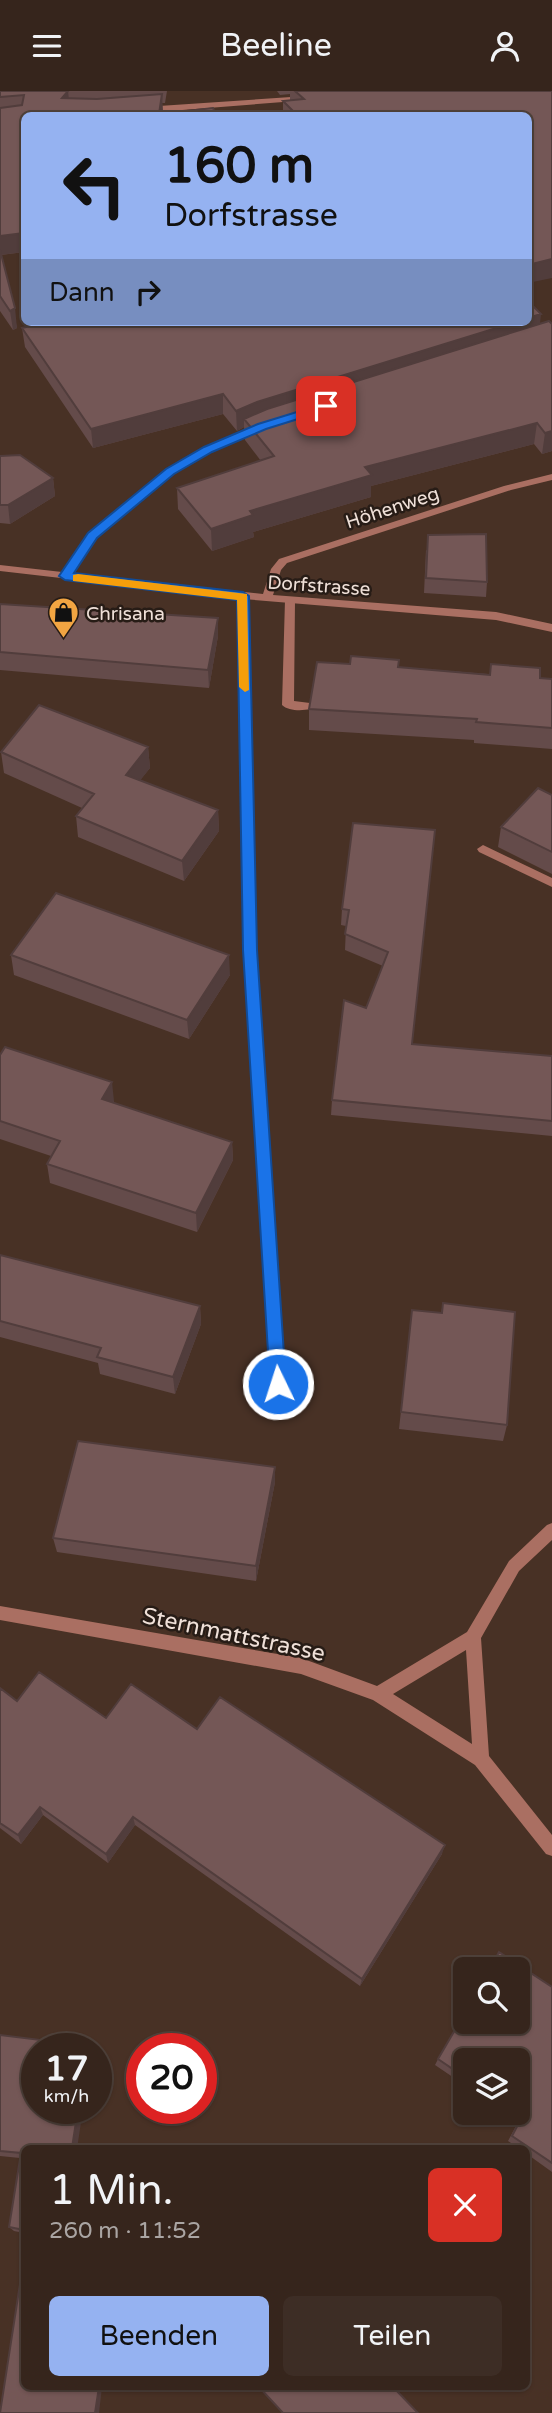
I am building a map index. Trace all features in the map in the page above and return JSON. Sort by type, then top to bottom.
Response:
[{"type":"street","points":[[129,111],[310,98]]},
{"type":"street","points":[[65,576],[93,536],[170,472],[208,450],[275,422]]},
{"type":"street","name":"Höhenweg","points":[[267,598],[276,569],[284,561],[508,488],[552,477]]},
{"type":"street","name":"Dorfstrasse","points":[[0,568],[243,596],[496,616],[552,628]]},
{"type":"street","points":[[243,596],[250,950],[278,1384]]},
{"type":"street","points":[[290,600],[288,705],[306,706]]},
{"type":"street","points":[[483,849],[552,883]]},
{"type":"street","points":[[377,1695],[473,1637],[514,1566],[552,1530]]},
{"type":"street","name":"Sternmattstrasse","points":[[0,1613],[301,1667],[377,1695],[481,1759],[552,1848]]},
{"type":"street","points":[[473,1637],[481,1759]]},
{"type":"building","points":[[0,91],[68,91],[62,98],[97,99],[162,94],[159,112],[21,112],[21,233],[0,236],[0,108],[22,105],[24,95],[0,97]]},
{"type":"building","points":[[295,91],[552,91],[552,259],[532,264],[532,112],[294,112],[283,101],[304,99]]},
{"type":"building","points":[[213,108],[215,112],[177,112]]},
{"type":"building","points":[[0,250],[15,308],[10,311],[0,296]]},
{"type":"building","points":[[532,305],[541,314],[532,317]]},
{"type":"building","points":[[549,321],[552,324],[552,431],[545,433],[537,423],[365,467],[372,475],[250,511],[253,515],[211,529],[177,488],[274,456],[244,419],[267,409]]},
{"type":"building","points":[[503,326],[257,402],[236,411],[223,394],[91,429],[22,328]]},
{"type":"building","points":[[20,455],[53,478],[8,505],[0,505],[0,456]]},
{"type":"building","points":[[486,534],[487,582],[426,578],[428,535]]},
{"type":"building","points":[[0,604],[218,618],[208,670],[0,652]]},
{"type":"building","points":[[351,656],[399,660],[398,667],[490,675],[491,664],[540,668],[540,678],[552,679],[552,728],[476,722],[477,719],[309,709],[317,662],[350,664]]},
{"type":"building","points":[[39,705],[148,747],[126,775],[218,810],[182,861],[76,816],[94,794],[1,752]]},
{"type":"building","points":[[538,788],[552,795],[552,852],[501,827]]},
{"type":"building","points":[[353,823],[435,830],[412,1044],[552,1056],[552,1121],[332,1100],[344,1000],[366,1008],[388,952],[345,934],[349,910],[342,909]]},
{"type":"building","points":[[56,893],[229,955],[187,1020],[11,955]]},
{"type":"building","points":[[5,1047],[112,1082],[102,1099],[232,1142],[196,1213],[47,1164],[60,1141],[0,1121],[0,1055]]},
{"type":"building","points":[[0,1255],[200,1306],[173,1377],[97,1357],[101,1348],[0,1321]]},
{"type":"building","points":[[443,1303],[515,1312],[507,1425],[401,1412],[412,1310],[442,1313]]},
{"type":"building","points":[[78,1441],[275,1467],[256,1566],[53,1538]]},
{"type":"building","points":[[39,1672],[106,1718],[131,1684],[197,1729],[220,1697],[445,1845],[362,1979],[133,1817],[106,1854],[40,1807],[18,1835],[0,1823],[0,1688],[17,1701]]},
{"type":"building","points":[[530,1972],[552,1987],[552,2163],[530,2148],[530,2145],[512,2136],[518,2125],[530,2125],[530,2048],[453,2048],[453,2069],[438,2059],[453,2033],[530,2034]]},
{"type":"building","points":[[0,2035],[21,2038],[21,2124],[76,2124],[72,2145],[21,2145],[21,2153],[0,2151]]},
{"type":"building","points":[[21,2153],[21,2229],[9,2227]]},
{"type":"building","points":[[21,2277],[21,2390],[99,2390],[95,2413],[0,2413]]},
{"type":"building","points":[[262,2390],[396,2390],[418,2413],[283,2413]]},
{"type":"slow traffic","points":[[78,578],[243,596],[245,687]]},
{"type":"place","name":"Chrisana","points":[[63,640]]},
{"type":"route","points":[[278,1384],[250,950],[243,596],[65,576],[93,536],[170,472],[208,450],[262,426],[326,406]]}]
